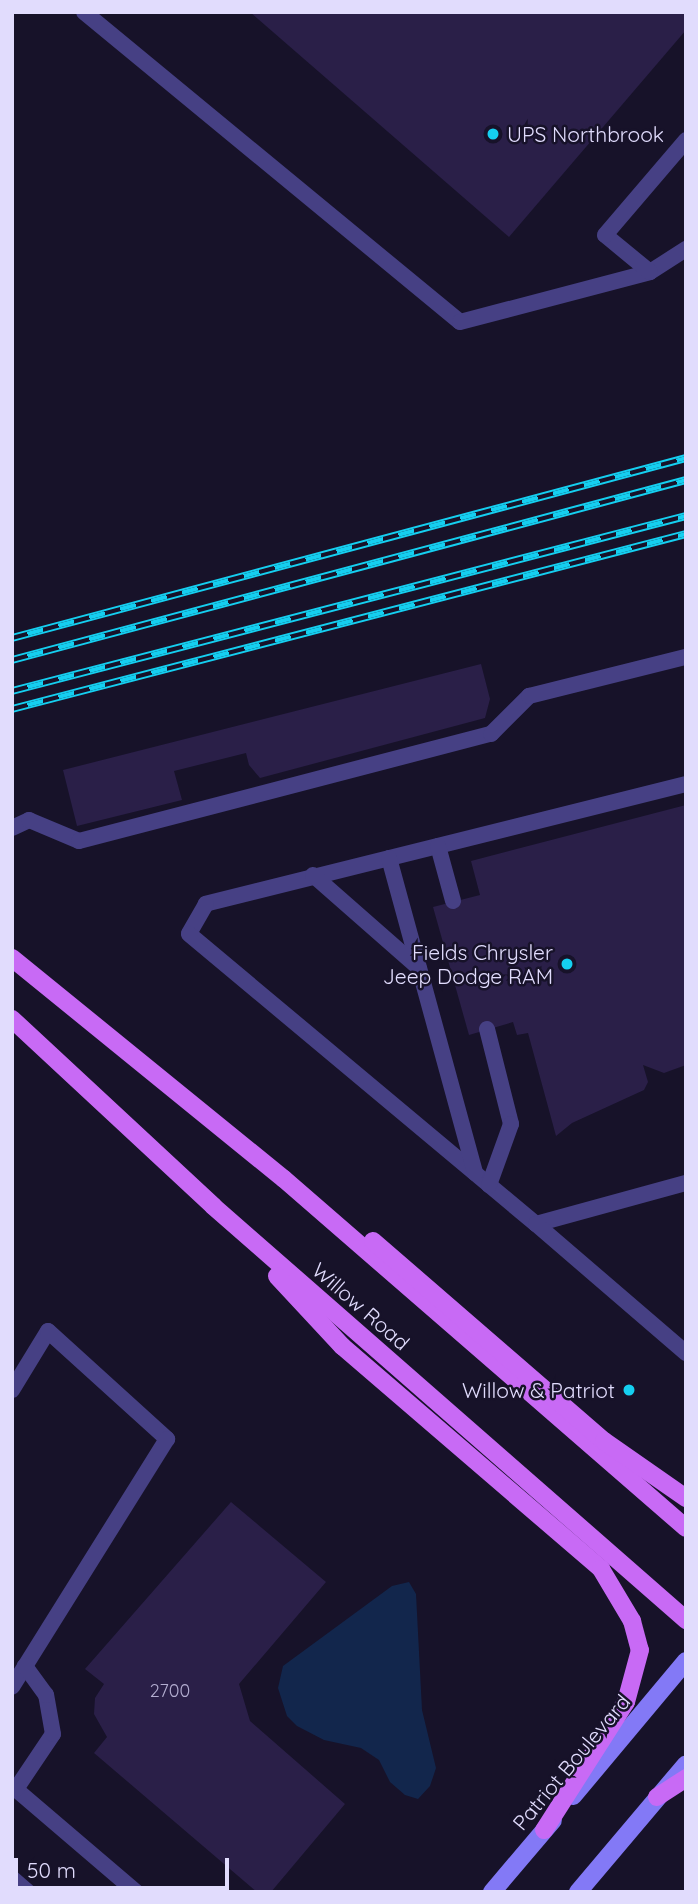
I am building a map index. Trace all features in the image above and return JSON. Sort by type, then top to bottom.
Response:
[{"type":"main road","points":[[12,958],[284,1179],[686,1528]]},
{"type":"main road","name":"Willow Road","points":[[12,1019],[213,1206],[686,1620]]},
{"type":"main road","points":[[284,1179],[348,1220],[604,1441],[686,1498]]},
{"type":"main road","points":[[213,1206],[342,1346],[601,1569],[632,1621],[640,1650],[626,1702],[544,1830]]},
{"type":"main road","name":"Patriot Boulevard","points":[[492,1892],[686,1661]]},
{"type":"main road","points":[[578,1892],[686,1764]]},
{"type":"main road","points":[[657,1797],[686,1778]]},
{"type":"lane","points":[[84,12],[460,322],[650,272],[686,248]]},
{"type":"lane","points":[[650,272],[604,235],[686,140]]},
{"type":"lane","points":[[12,828],[29,820],[79,841],[491,734],[528,696],[686,657]]},
{"type":"lane","points":[[686,784],[313,875],[206,904],[189,934],[476,1173],[686,1353]]},
{"type":"lane","points":[[438,846],[453,901]]},
{"type":"lane","points":[[389,858],[476,1173]]},
{"type":"lane","points":[[313,875],[419,968]]},
{"type":"lane","points":[[487,1029],[511,1124],[489,1185]]},
{"type":"lane","points":[[536,1224],[686,1182]]},
{"type":"lane","points":[[12,1390],[48,1331],[167,1439],[12,1687]]},
{"type":"lane","points":[[25,1666],[46,1695],[53,1734],[14,1787],[135,1892]]},
{"type":"lane","points":[[12,1878],[28,1892]]},
{"type":"water","points":[[409,1582],[416,1594],[422,1710],[436,1768],[430,1786],[418,1799],[405,1795],[390,1782],[379,1760],[361,1748],[324,1740],[297,1726],[287,1716],[278,1688],[283,1666],[392,1586]]},
{"type":"building","name":"UPS Northbrook","points":[[250,12],[686,12],[686,30],[509,237]]},
{"type":"building","points":[[481,664],[490,699],[485,718],[260,778],[249,765],[246,753],[174,771],[182,800],[77,826],[63,770]]},
{"type":"building","name":"Fields Chrysler Jeep Dodge RAM","points":[[686,805],[686,1065],[664,1073],[643,1065],[648,1082],[644,1090],[572,1123],[556,1136],[528,1033],[517,1035],[513,1022],[469,1035],[433,907],[480,895],[471,861]]},
{"type":"building","points":[[231,1502],[326,1582],[239,1684],[250,1721],[345,1804],[271,1892],[257,1892],[94,1753],[107,1737],[94,1714],[95,1698],[104,1684],[85,1669]]},
{"type":"railway","points":[[12,638],[686,458]]},
{"type":"railway","points":[[12,660],[686,480]]},
{"type":"railway","points":[[12,691],[686,516]]},
{"type":"railway","points":[[12,709],[686,534]]},
{"type":"place","name":"UPS Northbrook","points":[[493,134]]},
{"type":"place","name":"Fields Chrysler Jeep Dodge RAM","points":[[567,964]]},
{"type":"place","name":"Willow & Patriot","points":[[629,1390]]}]
